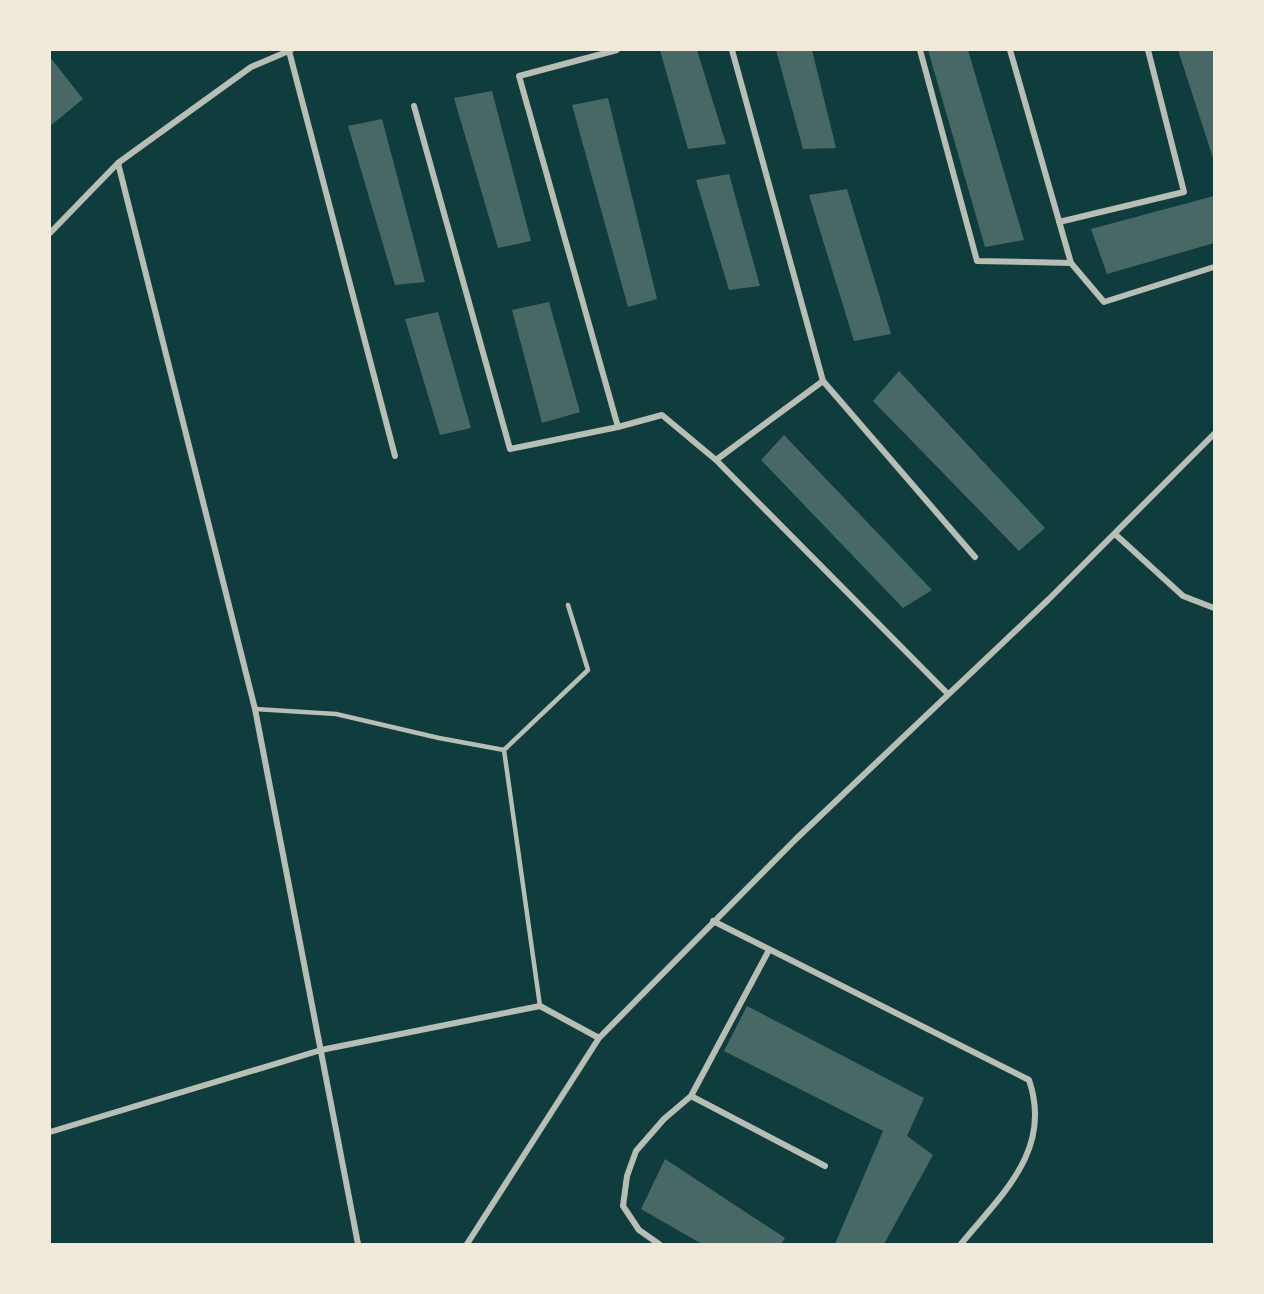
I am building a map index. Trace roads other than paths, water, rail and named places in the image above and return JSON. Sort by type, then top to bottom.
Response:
[{"type":"street","points":[[50,233],[118,163],[251,67],[290,50],[395,456]]},
{"type":"street","points":[[617,50],[519,76],[618,427]]},
{"type":"street","points":[[732,50],[823,381],[975,557]]},
{"type":"street","points":[[920,50],[977,261],[1071,263]]},
{"type":"street","points":[[1010,50],[1071,263],[1104,302],[1215,267]]},
{"type":"street","points":[[1059,222],[1184,192],[1148,50]]},
{"type":"street","points":[[414,106],[510,449],[618,427],[662,415],[716,460],[948,694]]},
{"type":"street","points":[[118,163],[255,709],[358,1245]]},
{"type":"street","points":[[716,460],[823,381]]},
{"type":"street","points":[[468,1245],[599,1038],[797,838],[1115,534],[1215,434]]},
{"type":"street","points":[[1115,534],[1183,596],[1215,608]]},
{"type":"street","points":[[713,921],[1029,1080],[1035,1098],[1035,1132],[1020,1171],[962,1245]]},
{"type":"street","points":[[659,1245],[639,1230],[623,1206],[627,1176],[636,1151],[664,1119],[691,1096],[769,950]]},
{"type":"street","points":[[50,1132],[321,1050],[540,1006],[599,1038]]},
{"type":"street","points":[[691,1096],[825,1166]]},
{"type":"lane","points":[[504,750],[588,670],[568,605]]},
{"type":"lane","points":[[255,709],[336,714],[439,738],[504,750]]},
{"type":"lane","points":[[504,750],[540,1006]]}]
